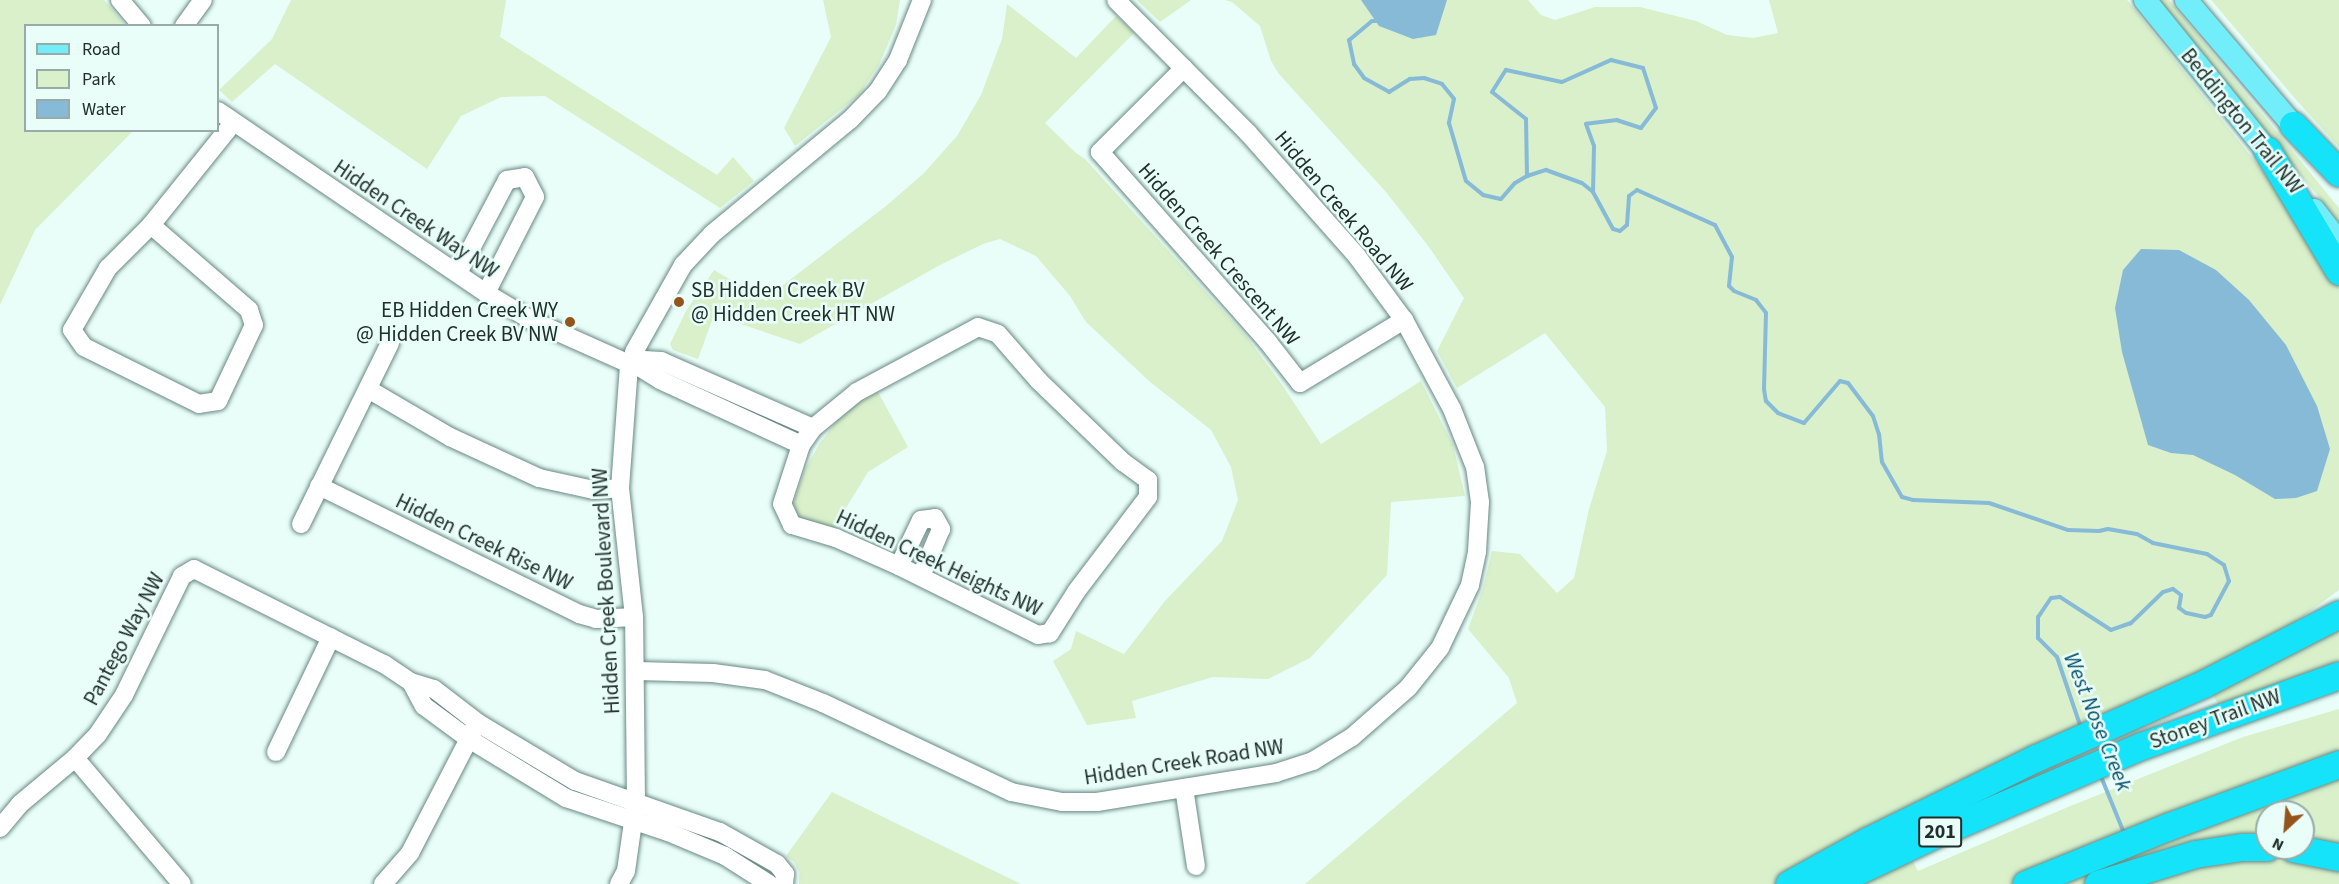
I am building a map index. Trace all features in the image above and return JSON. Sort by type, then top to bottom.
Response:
[{"type":"highway","points":[[2294,125],[2339,173]]},
{"type":"highway","points":[[2267,150],[2339,271]]},
{"type":"highway","points":[[1790,884],[1867,841],[2036,758],[2264,655],[2329,619],[2339,598]]},
{"type":"highway","name":"Stoney Trail NW","points":[[1830,884],[1938,833],[2141,747],[2339,675]]},
{"type":"highway","points":[[2026,884],[2167,827],[2339,764]]},
{"type":"highway","points":[[2100,883],[2178,858],[2216,849],[2255,847]]},
{"type":"highway","points":[[2315,852],[2339,857]]},
{"type":"main road","name":"Beddington Trail NW","points":[[2145,0],[2339,242]]},
{"type":"main road","name":"Beddington Trail NW","points":[[2186,0],[2294,125],[2339,183]]},
{"type":"street","points":[[120,0],[140,24]]},
{"type":"street","points":[[185,24],[203,0]]},
{"type":"street","name":"Hidden Creek Boulevard NW","points":[[914,0],[915,23]]},
{"type":"street","name":"Hidden Creek Boulevard NW","points":[[619,884],[626,871],[636,801],[637,671],[634,617],[620,488],[626,402],[636,361],[648,330],[683,265],[712,234],[850,120],[878,90],[898,60],[915,23],[922,0]]},
{"type":"street","name":"Hidden Creek Road NW","points":[[637,671],[713,673],[765,680],[823,703],[1011,792],[1062,802],[1097,802],[1276,773],[1313,761],[1352,737],[1408,688],[1440,648],[1461,609],[1470,585],[1477,551],[1480,502],[1475,467],[1452,409],[1404,320],[1356,255],[1248,133],[1116,0]]},
{"type":"street","name":"Hidden Creek Crescent NW","points":[[1184,68],[1100,152],[1268,342],[1300,383],[1404,320]]},
{"type":"street","name":"Hidden Creek Way NW","points":[[219,112],[486,293],[541,326],[598,349],[636,361],[661,362],[813,429]]},
{"type":"street","points":[[151,225],[249,310],[254,325],[219,401],[199,404],[84,347],[72,330],[108,268],[151,225],[233,123]]},
{"type":"street","points":[[458,273],[507,180],[525,177],[535,196],[486,293]]},
{"type":"street","name":"Hidden Creek Heights NW","points":[[978,327],[998,334],[1039,381],[1123,462],[1148,480],[1148,497],[1076,592],[1050,633],[1038,635],[899,566],[836,538],[792,525],[782,504],[801,445],[813,429],[857,392],[978,327]]},
{"type":"street","points":[[301,524],[390,343]]},
{"type":"street","name":"Hidden Creek Way NW","points":[[636,361],[660,380],[801,445]]},
{"type":"street","points":[[368,389],[450,437],[539,478],[594,490],[620,488]]},
{"type":"street","name":"Hidden Creek Rise NW","points":[[319,486],[579,614],[596,619],[634,617]]},
{"type":"street","points":[[899,566],[921,520],[935,518],[941,530],[921,576]]},
{"type":"street","name":"Pantego Way NW","points":[[0,828],[20,804],[75,758],[98,734],[124,695],[182,576],[194,569],[384,664],[411,682],[434,689],[478,723],[575,781],[720,832],[777,864],[785,874],[784,884]]},
{"type":"street","points":[[276,752],[331,637]]},
{"type":"street","name":"Pantego Way NW","points":[[411,682],[424,706],[469,739],[566,798],[634,820],[725,856],[769,884]]},
{"type":"street","points":[[383,884],[410,853],[478,723]]},
{"type":"street","points":[[75,758],[182,884]]},
{"type":"street","points":[[1184,788],[1196,866]]},
{"type":"green space","points":[[0,0],[104,0],[124,24],[24,24],[24,132],[132,132],[35,230],[0,305]]},
{"type":"green space","points":[[291,0],[506,0],[500,37],[717,175],[733,157],[754,181],[720,208],[545,96],[501,97],[461,116],[427,169],[275,64],[232,102],[219,90],[272,39]]},
{"type":"green space","points":[[823,0],[900,0],[896,25],[879,65],[859,95],[795,146],[784,128],[831,37]]},
{"type":"green space","points":[[1137,0],[1191,0],[1160,22]]},
{"type":"green space","points":[[1225,0],[1528,0],[1541,15],[1555,20],[1595,7],[1640,7],[1696,21],[1727,35],[1753,38],[1778,33],[1769,0],[2127,0],[2272,183],[2339,283],[2339,590],[2276,636],[2174,691],[2104,713],[2056,744],[1891,818],[1918,871],[2068,807],[2243,737],[2339,709],[2339,884],[1305,884],[1517,703],[1509,678],[1468,629],[1483,588],[1492,551],[1520,554],[1557,593],[1574,578],[1589,509],[1607,451],[1605,407],[1545,333],[1457,388],[1437,351],[1464,298],[1429,247],[1386,192],[1279,74],[1271,61],[1260,26],[1232,2]]},
{"type":"green space","points":[[2159,0],[2169,0],[2339,208],[2339,222]]},
{"type":"green space","points":[[2211,0],[2339,0],[2339,147],[2298,102]]},
{"type":"green space","points":[[1007,4],[1076,58],[1116,16],[1134,33],[1045,123],[1085,159],[1246,336],[1283,386],[1321,444],[1421,381],[1453,445],[1465,496],[1391,502],[1387,575],[1310,658],[1268,679],[1213,677],[1132,701],[1136,718],[1087,725],[1053,661],[1071,649],[1076,631],[1124,654],[1165,601],[1222,541],[1238,500],[1231,467],[1211,430],[1149,381],[1086,322],[1070,296],[1036,256],[1000,239],[983,244],[940,265],[800,344],[714,315],[698,359],[673,350],[670,344],[686,311],[714,270],[766,301],[923,174],[957,136],[981,95],[1002,39]]},
{"type":"green space","points":[[878,392],[908,447],[868,472],[833,529],[799,518],[794,505],[795,498],[805,469],[820,443],[837,421],[857,404]]},
{"type":"green space","points":[[2339,622],[2339,664],[2218,704],[2213,695]]},
{"type":"green space","points":[[832,792],[1021,884],[799,884],[799,872],[794,862],[786,856]]},
{"type":"water","points":[[1361,0],[1447,0],[1436,35],[1413,39],[1379,26]]},
{"type":"water","points":[[2141,249],[2179,250],[2216,270],[2249,300],[2286,345],[2317,406],[2330,449],[2317,491],[2296,498],[2275,499],[2235,475],[2193,455],[2171,453],[2148,445],[2122,352],[2115,308],[2123,270]]},
{"type":"waterway","name":"West Nose Creek","points":[[1379,21],[1372,21],[1349,40],[1354,64],[1364,78],[1389,92],[1410,79],[1424,78],[1442,84],[1454,99],[1449,123],[1466,181],[1483,195],[1501,199],[1515,183],[1527,176],[1526,119],[1492,92],[1506,70],[1562,82],[1611,60],[1643,68],[1656,108],[1641,128],[1617,120],[1586,124],[1594,146],[1593,192],[1613,229],[1620,231],[1627,225],[1629,196],[1637,190],[1715,225],[1732,257],[1729,286],[1734,291],[1756,300],[1766,313],[1764,389],[1766,401],[1778,413],[1804,423],[1840,381],[1848,383],[1873,416],[1879,434],[1882,462],[1902,497],[1913,500],[1989,503],[2068,530],[2108,529],[2137,534],[2153,543],[2207,554],[2224,565],[2229,581],[2211,615],[2205,617],[2186,613],[2179,608],[2181,595],[2173,589],[2163,592],[2131,623],[2111,630],[2060,597],[2051,598],[2038,617],[2038,638],[2057,657],[2081,728]]},
{"type":"waterway","name":"West Nose Creek","points":[[1527,176],[1546,170],[1582,183],[1593,192]]},
{"type":"waterway","name":"West Nose Creek","points":[[2100,774],[2124,833]]},
{"type":"place","name":"SB Hidden Creek BV @ Hidden Creek HT NW","points":[[679,302]]},
{"type":"place","name":"EB Hidden Creek WY @ Hidden Creek BV NW","points":[[570,322]]}]
